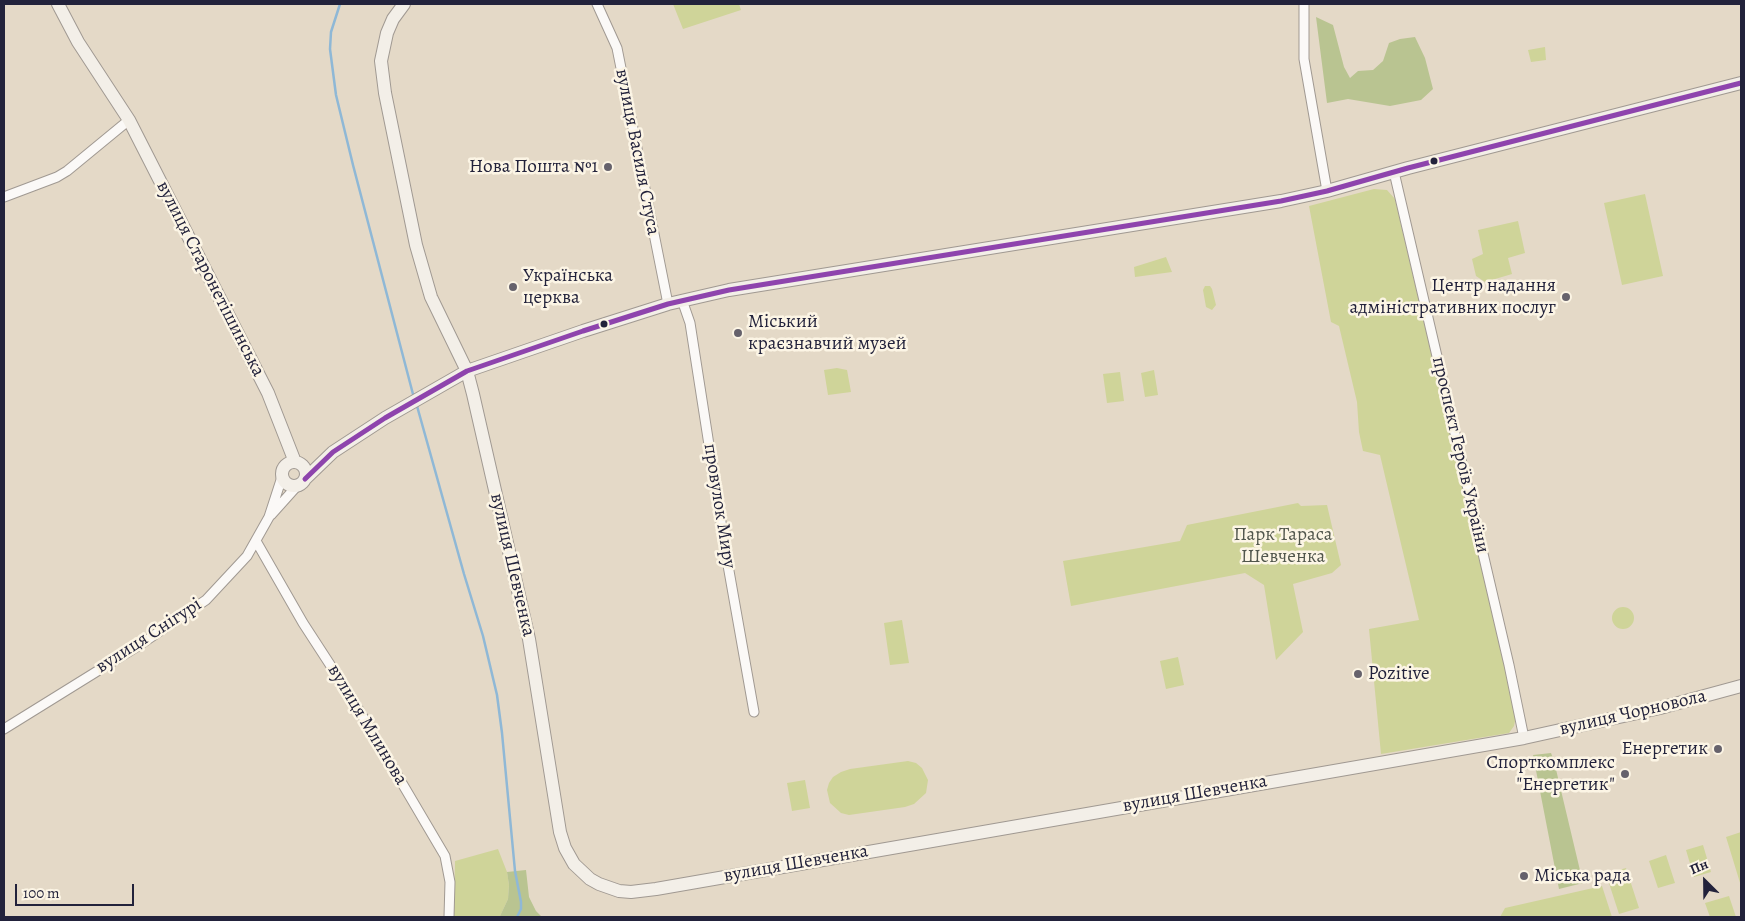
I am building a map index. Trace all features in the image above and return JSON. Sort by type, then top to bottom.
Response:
[{"type":"main road","name":"вулиця Старонетішинська","points":[[58,4],[78,42],[129,120],[268,393],[286,440],[298,463]]},
{"type":"main road","name":"вулиця Шевченка","points":[[404,4],[393,19],[383,48],[381,61],[385,93],[422,268],[431,297],[467,371],[528,630],[560,832],[570,857],[581,871],[599,884],[612,889],[631,892],[656,889],[1524,738]]},
{"type":"main road","name":"вулиця Снігурі","points":[[301,482],[333,452],[385,418],[467,371],[583,331],[682,300],[737,288],[1281,201],[1327,191],[1741,83]]},
{"type":"main road","points":[[282,474],[288,463],[298,463],[306,471],[301,482],[293,486],[286,483],[282,474],[286,440]]},
{"type":"main road","name":"вулиця Снігурі","points":[[298,463],[333,452]]},
{"type":"main road","name":"вулиця Чорновола","points":[[1524,738],[1660,708],[1741,686]]},
{"type":"street","name":"вулиця Василя Стуса","points":[[597,4],[617,48],[668,304]]},
{"type":"street","points":[[1304,4],[1304,59],[1327,191]]},
{"type":"street","points":[[4,198],[67,171],[129,120]]},
{"type":"street","name":"проспект Героїв України","points":[[1394,172],[1509,665],[1524,738]]},
{"type":"street","name":"провулок Миру","points":[[682,300],[690,323],[726,554],[754,712]]},
{"type":"street","name":"вулиця Снігурі","points":[[4,729],[190,612],[206,600],[247,556],[269,517],[282,474]]},
{"type":"street","name":"вулиця Снігурі","points":[[269,517],[301,482]]},
{"type":"street","name":"вулиця Млинова","points":[[256,541],[303,623],[353,700],[446,856],[450,882],[450,917]]},
{"type":"green space","points":[[673,4],[739,4],[741,10],[683,29]]},
{"type":"green space","points":[[1316,17],[1333,25],[1344,67],[1350,78],[1358,71],[1373,70],[1383,61],[1389,43],[1415,37],[1425,58],[1433,89],[1421,100],[1390,106],[1348,99],[1327,103]]},
{"type":"green space","points":[[1545,47],[1546,60],[1531,62],[1528,50]]},
{"type":"green space","points":[[1374,189],[1387,190],[1395,199],[1516,716],[1514,726],[1509,733],[1381,754],[1369,629],[1419,620],[1380,455],[1363,451],[1359,432],[1357,402],[1339,326],[1331,322],[1309,206]]},
{"type":"green space","points":[[1645,194],[1663,276],[1622,285],[1604,203]]},
{"type":"green space","points":[[1518,221],[1525,253],[1508,258],[1512,274],[1485,282],[1476,276],[1472,259],[1483,254],[1478,230]]},
{"type":"green space","points":[[1166,257],[1172,272],[1135,277],[1134,267]]},
{"type":"green space","points":[[1205,286],[1210,286],[1212,289],[1216,305],[1212,310],[1206,307],[1203,290]]},
{"type":"green space","points":[[837,368],[847,370],[851,392],[828,395],[824,370]]},
{"type":"green space","points":[[1154,370],[1158,395],[1145,397],[1141,373]]},
{"type":"green space","points":[[1120,372],[1124,401],[1107,403],[1103,374]]},
{"type":"green space","name":"Парк Тараса Шевченка","points":[[1298,503],[1301,506],[1327,505],[1341,565],[1332,573],[1293,584],[1303,632],[1276,660],[1264,585],[1245,573],[1071,606],[1063,561],[1180,541],[1187,525]]},
{"type":"green space","points":[[1619,607],[1627,607],[1634,614],[1634,622],[1627,629],[1619,629],[1612,622],[1612,614]]},
{"type":"green space","points":[[902,620],[909,663],[890,665],[884,623]]},
{"type":"green space","points":[[1178,657],[1184,685],[1166,689],[1160,661]]},
{"type":"green space","points":[[1551,753],[1583,883],[1559,889],[1533,755]]},
{"type":"green space","points":[[908,761],[916,763],[922,768],[928,780],[926,793],[914,804],[849,815],[841,813],[830,803],[827,790],[829,783],[833,777],[841,772],[850,769]]},
{"type":"green space","points":[[805,780],[810,808],[792,811],[787,783]]},
{"type":"green space","points":[[1741,832],[1741,886],[1726,837]]},
{"type":"green space","points":[[1703,845],[1711,872],[1694,877],[1686,850]]},
{"type":"green space","points":[[498,849],[507,872],[509,885],[508,899],[500,916],[454,917],[455,861]]},
{"type":"green space","points":[[1666,855],[1675,883],[1658,888],[1649,861]]},
{"type":"green space","points":[[1626,868],[1639,908],[1619,914],[1606,874]]},
{"type":"green space","points":[[526,870],[529,897],[536,911],[542,917],[495,917],[500,916],[508,899],[509,885],[507,872]]},
{"type":"green space","points":[[1602,886],[1612,917],[1500,917],[1505,908]]},
{"type":"green space","points":[[1729,896],[1736,917],[1710,917],[1705,903]]},
{"type":"waterway","points":[[340,4],[331,32],[330,49],[336,95],[414,398]]},
{"type":"waterway","points":[[417,406],[483,636],[497,695],[515,871],[521,902],[521,909],[517,917]]},
{"type":"transit line","points":[[305,479],[333,452],[385,418],[467,371],[668,304],[729,290],[1281,201],[1327,191],[1408,168],[1741,83]]},
{"type":"place","name":"Нова Пошта №1","points":[[608,167]]},
{"type":"place","name":"Українська церква","points":[[513,287]]},
{"type":"place","name":"Центр надання адміністративних послуг","points":[[1566,297]]},
{"type":"place","name":"Міський краєзнавчий музей","points":[[738,333]]},
{"type":"place","name":"Pozitive","points":[[1358,674]]},
{"type":"place","name":"Енергетик","points":[[1718,749]]},
{"type":"place","name":"Спорткомплекс \"Енергетик\"","points":[[1625,774]]},
{"type":"place","name":"Міська рада","points":[[1524,876]]}]
